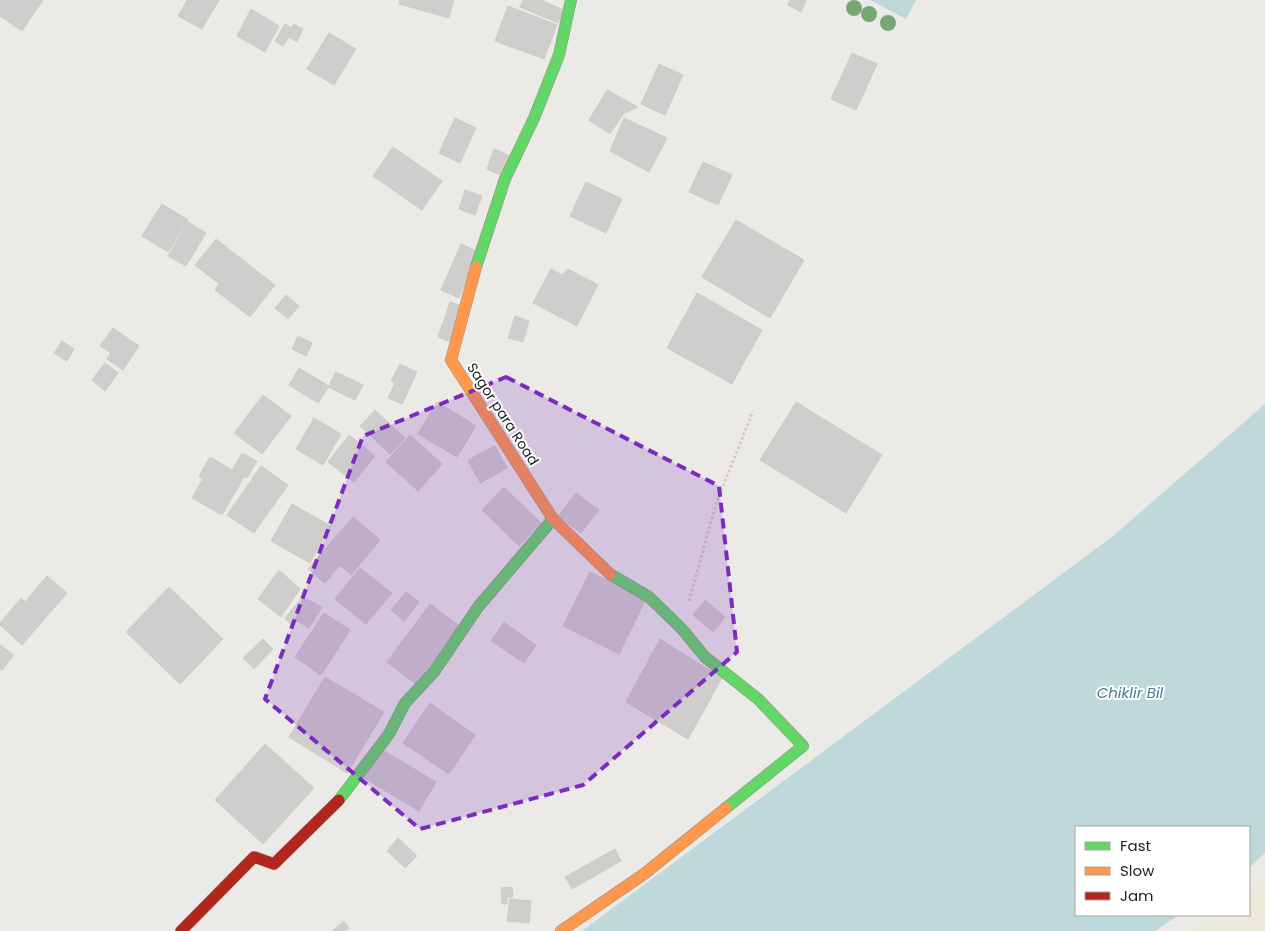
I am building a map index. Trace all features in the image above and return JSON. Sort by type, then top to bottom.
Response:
[{"type":"street","name":"Sagor para Road","points":[[561,931],[644,874],[803,746],[758,699],[705,657],[682,628],[649,597],[608,572],[553,519],[451,360],[482,250],[505,179],[534,118],[559,55],[571,0]]},
{"type":"street","points":[[181,931],[254,856],[274,864],[335,804],[389,734],[405,703],[434,672],[478,607],[553,519]]},
{"type":"path","points":[[682,628],[716,504],[753,411]]},
{"type":"highlighted area","points":[[506,377],[719,486],[737,652],[583,785],[420,829],[265,699],[363,436]]},
{"type":"shaded area","points":[[1265,874],[1265,931],[1192,931],[1211,916],[1250,916],[1250,885]]},
{"type":"water","points":[[870,0],[916,0],[906,19]]},
{"type":"water","name":"Chiklir Bil","points":[[1265,404],[1265,853],[1250,867],[1250,826],[1075,826],[1075,916],[1178,916],[1155,931],[582,931],[1113,536]]},
{"type":"building","points":[[0,0],[43,0],[22,31],[0,16]]},
{"type":"building","points":[[187,0],[219,0],[202,29],[178,16]]},
{"type":"building","points":[[400,0],[454,0],[449,18],[399,4]]},
{"type":"building","points":[[523,0],[541,0],[564,10],[558,23],[520,7]]},
{"type":"building","points":[[790,0],[806,0],[801,12],[788,5]]},
{"type":"building","points":[[508,6],[557,25],[544,59],[495,41]]},
{"type":"building","points":[[251,9],[279,26],[265,52],[237,36]]},
{"type":"building","points":[[285,24],[294,29],[283,46],[275,41]]},
{"type":"building","points":[[294,24],[303,29],[297,42],[288,37]]},
{"type":"building","points":[[329,33],[356,49],[334,85],[307,69]]},
{"type":"building","points":[[852,53],[877,64],[856,110],[831,99]]},
{"type":"building","points":[[659,64],[683,75],[665,115],[641,104]]},
{"type":"building","points":[[607,90],[638,107],[624,113],[610,134],[589,120]]},
{"type":"building","points":[[455,118],[476,128],[460,163],[439,153]]},
{"type":"building","points":[[624,118],[667,138],[649,172],[610,151]]},
{"type":"building","points":[[393,147],[442,181],[422,210],[373,176]]},
{"type":"building","points":[[494,149],[511,156],[503,176],[487,169]]},
{"type":"building","points":[[703,162],[732,175],[718,205],[689,192]]},
{"type":"building","points":[[586,182],[622,199],[606,233],[570,216]]},
{"type":"building","points":[[465,190],[482,196],[475,215],[459,209]]},
{"type":"building","points":[[162,204],[188,220],[168,252],[142,236]]},
{"type":"building","points":[[736,220],[804,260],[770,318],[702,277]]},
{"type":"building","points":[[188,222],[206,233],[186,266],[168,256]]},
{"type":"building","points":[[216,239],[275,285],[250,317],[215,290],[219,284],[195,265]]},
{"type":"building","points":[[461,244],[479,252],[459,298],[441,290]]},
{"type":"building","points":[[551,269],[562,275],[568,269],[598,285],[577,326],[533,303]]},
{"type":"building","points":[[697,293],[762,330],[732,384],[667,348]]},
{"type":"building","points":[[286,295],[299,306],[288,319],[275,308]]},
{"type":"building","points":[[450,302],[462,306],[449,341],[438,337]]},
{"type":"building","points":[[515,316],[529,321],[523,342],[508,338]]},
{"type":"building","points":[[113,328],[139,346],[123,370],[107,359],[111,353],[100,346]]},
{"type":"building","points":[[298,336],[312,343],[306,356],[292,349]]},
{"type":"building","points":[[62,341],[74,349],[67,361],[54,353]]},
{"type":"building","points":[[105,363],[118,373],[105,391],[92,380]]},
{"type":"building","points":[[400,364],[417,372],[402,404],[388,398],[395,383],[391,381]]},
{"type":"building","points":[[299,368],[329,386],[318,403],[289,385]]},
{"type":"building","points":[[336,372],[363,385],[355,400],[328,387]]},
{"type":"building","points":[[263,395],[291,416],[262,454],[234,433]]},
{"type":"building","points":[[437,402],[476,426],[457,457],[418,434]]},
{"type":"building","points":[[796,402],[882,455],[846,513],[760,460]]},
{"type":"building","points":[[375,410],[405,438],[390,454],[360,426]]},
{"type":"building","points":[[314,418],[341,434],[323,465],[296,449]]},
{"type":"building","points":[[349,435],[375,456],[354,482],[328,462]]},
{"type":"building","points":[[410,435],[442,464],[418,491],[386,462]]},
{"type":"building","points":[[495,446],[507,468],[480,483],[468,460]]},
{"type":"building","points":[[242,453],[257,461],[247,478],[232,470]]},
{"type":"building","points":[[210,457],[244,477],[222,515],[192,498],[203,479],[199,476]]},
{"type":"building","points":[[261,466],[288,485],[254,533],[227,515]]},
{"type":"building","points":[[504,487],[541,523],[519,546],[482,510]]},
{"type":"building","points":[[576,493],[599,510],[581,533],[558,516]]},
{"type":"building","points":[[292,504],[331,526],[310,563],[271,541]]},
{"type":"building","points":[[353,517],[380,540],[351,575],[340,565],[325,583],[308,569]]},
{"type":"building","points":[[360,568],[392,593],[366,624],[335,599]]},
{"type":"building","points":[[279,570],[300,589],[281,617],[258,599]]},
{"type":"building","points":[[590,572],[646,599],[619,654],[563,626]]},
{"type":"building","points":[[47,576],[67,593],[22,645],[0,623],[21,598],[25,602]]},
{"type":"building","points":[[169,587],[223,639],[180,684],[126,632]]},
{"type":"building","points":[[406,592],[419,602],[404,621],[391,610]]},
{"type":"building","points":[[302,597],[322,607],[309,628],[297,621],[290,624],[285,618]]},
{"type":"building","points":[[705,600],[725,617],[713,632],[693,615]]},
{"type":"building","points":[[430,604],[462,628],[417,685],[387,662]]},
{"type":"building","points":[[324,613],[350,630],[321,675],[295,657]]},
{"type":"building","points":[[504,622],[536,645],[524,663],[491,641]]},
{"type":"building","points":[[263,639],[273,649],[254,669],[243,658]]},
{"type":"building","points":[[660,639],[722,678],[688,739],[626,702]]},
{"type":"building","points":[[0,645],[14,655],[2,670],[0,669]]},
{"type":"building","points":[[325,677],[384,712],[347,773],[289,737]]},
{"type":"building","points":[[430,703],[475,735],[449,774],[403,743]]},
{"type":"building","points":[[265,744],[314,788],[263,844],[215,800]]},
{"type":"building","points":[[381,749],[436,782],[419,811],[364,778]]},
{"type":"building","points":[[398,838],[417,856],[405,868],[387,851]]},
{"type":"building","points":[[615,849],[621,861],[572,889],[565,877]]},
{"type":"building","points":[[512,887],[513,897],[507,897],[507,904],[502,904],[501,888]]},
{"type":"building","points":[[510,899],[531,901],[529,923],[507,921]]},
{"type":"building","points":[[344,921],[349,928],[345,931],[332,931]]},
{"type":"traffic: fast","points":[[476,267],[505,179],[534,118],[559,55],[571,0]]},
{"type":"traffic: fast","points":[[339,800],[389,734],[405,703],[434,672],[478,607],[553,519]]},
{"type":"traffic: fast","points":[[610,574],[649,597],[682,629],[705,657],[758,699],[803,746],[726,808]]},
{"type":"traffic: slow","points":[[476,267],[451,360],[553,519],[610,574]]},
{"type":"traffic: slow","points":[[561,931],[644,874],[726,808]]},
{"type":"traffic: jam","points":[[181,931],[254,857],[274,864],[339,800]]}]
